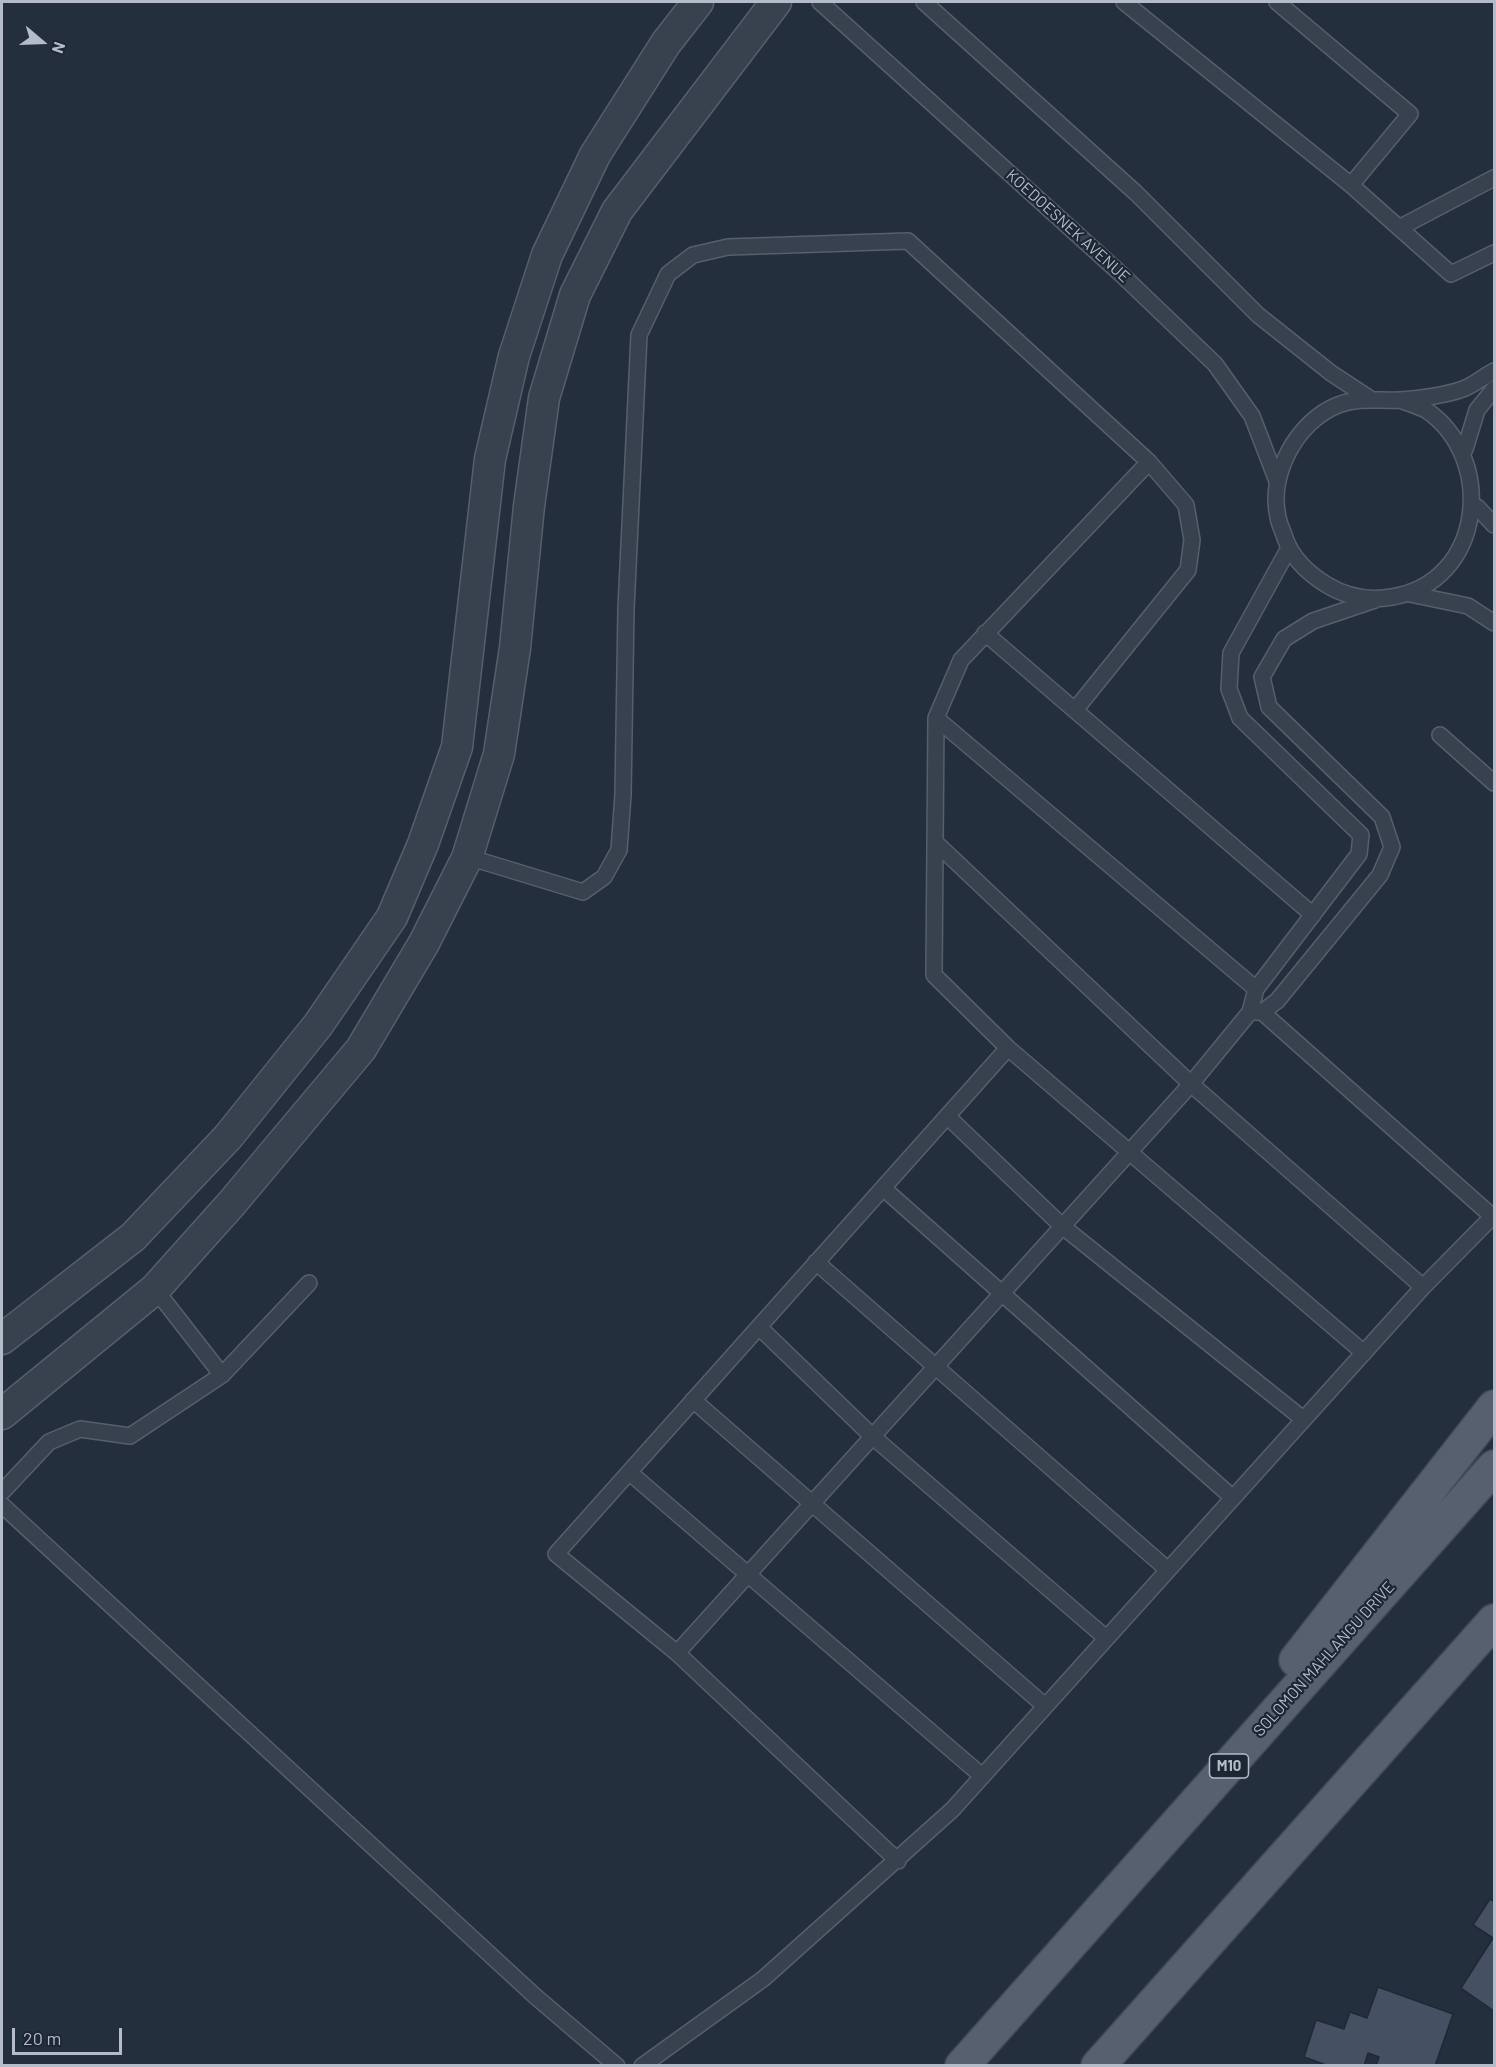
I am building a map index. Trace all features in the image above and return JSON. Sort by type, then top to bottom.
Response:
[{"type":"main road","points":[[1089,1924],[1494,1407]]},
{"type":"main road","name":"SOLOMON MAHLANGU DRIVE","points":[[962,2066],[1494,1467]]},
{"type":"main road","points":[[1098,2066],[1494,1621]]},
{"type":"street","points":[[2,1339],[133,1237],[228,1137],[318,1025],[392,917],[423,844],[457,747],[490,459],[514,356],[547,255],[595,155],[666,44],[698,2]]},
{"type":"street","points":[[2,1414],[155,1289],[232,1203],[361,1049],[424,943],[468,856],[499,754],[515,648],[544,398],[575,295],[617,211],[776,2]]},
{"type":"lane","name":"KOEDOESNEK AVENUE","points":[[820,2],[1121,274],[1215,364],[1252,416],[1277,481],[1277,515],[1289,548],[1311,575],[1341,593],[1375,600],[1410,594],[1435,581],[1456,561],[1470,535],[1477,507],[1475,477],[1465,449],[1448,427],[1433,416],[1400,400],[1369,398],[1337,405],[1309,424],[1289,450],[1277,481]]},
{"type":"lane","name":"KOEDOESNEK AVENUE","points":[[924,2],[1136,193],[1258,315],[1331,373],[1369,398]]},
{"type":"lane","points":[[1124,2],[1351,185],[1451,274],[1494,253]]},
{"type":"lane","points":[[1277,2],[1410,114],[1351,185]]},
{"type":"lane","points":[[1399,228],[1494,178]]},
{"type":"lane","points":[[468,856],[583,892],[604,877],[618,850],[623,795],[626,609],[639,334],[668,274],[693,255],[728,247],[908,241],[1149,462],[1186,505],[1192,540],[1188,570],[1075,710]]},
{"type":"lane","points":[[1400,400],[1463,389],[1494,371]]},
{"type":"lane","points":[[1465,449],[1477,410],[1494,388]]},
{"type":"lane","points":[[1149,462],[961,660],[936,718],[934,975],[1008,1048],[1364,1353]]},
{"type":"lane","points":[[1477,507],[1494,525]]},
{"type":"lane","points":[[642,2066],[764,1979],[898,1861],[952,1810],[1423,1287],[1494,1216],[1256,1012],[1256,989],[1359,854],[1361,835],[1240,718],[1229,689],[1232,653],[1289,548]]},
{"type":"lane","name":"KOEDOESNEK AVENUE","points":[[1410,594],[1468,606],[1494,623]]},
{"type":"lane","points":[[676,1653],[1256,1012],[1277,1001],[1380,875],[1392,847],[1382,817],[1269,707],[1263,677],[1284,639],[1313,621],[1375,600]]},
{"type":"lane","points":[[985,633],[1313,915]]},
{"type":"lane","points":[[936,718],[1256,989]]},
{"type":"lane","points":[[1440,735],[1494,783]]},
{"type":"lane","points":[[934,842],[1191,1084],[1423,1287]]},
{"type":"lane","points":[[898,1861],[676,1653],[556,1554],[1008,1048]]},
{"type":"lane","points":[[947,1116],[1062,1226],[1304,1419]]},
{"type":"lane","points":[[883,1188],[1233,1498]]},
{"type":"lane","points":[[816,1262],[934,1368],[1168,1570]]},
{"type":"lane","points":[[2,1492],[49,1442],[80,1429],[130,1436],[222,1374],[309,1283]]},
{"type":"lane","points":[[155,1289],[222,1374]]},
{"type":"lane","points":[[759,1327],[872,1436],[1106,1638]]},
{"type":"lane","points":[[693,1400],[1045,1706]]},
{"type":"lane","points":[[628,1472],[982,1776]]},
{"type":"lane","points":[[2,1505],[536,1997],[617,2066]]},
{"type":"building","points":[[1490,1899],[1494,1902],[1494,2011],[1461,1988],[1493,1938],[1473,1925]]},
{"type":"building","points":[[1378,1987],[1453,2014],[1435,2066],[1376,2066],[1379,2057],[1368,2053],[1364,2066],[1329,2066],[1304,2057],[1316,2020],[1344,2029],[1350,2012],[1367,2018]]}]
